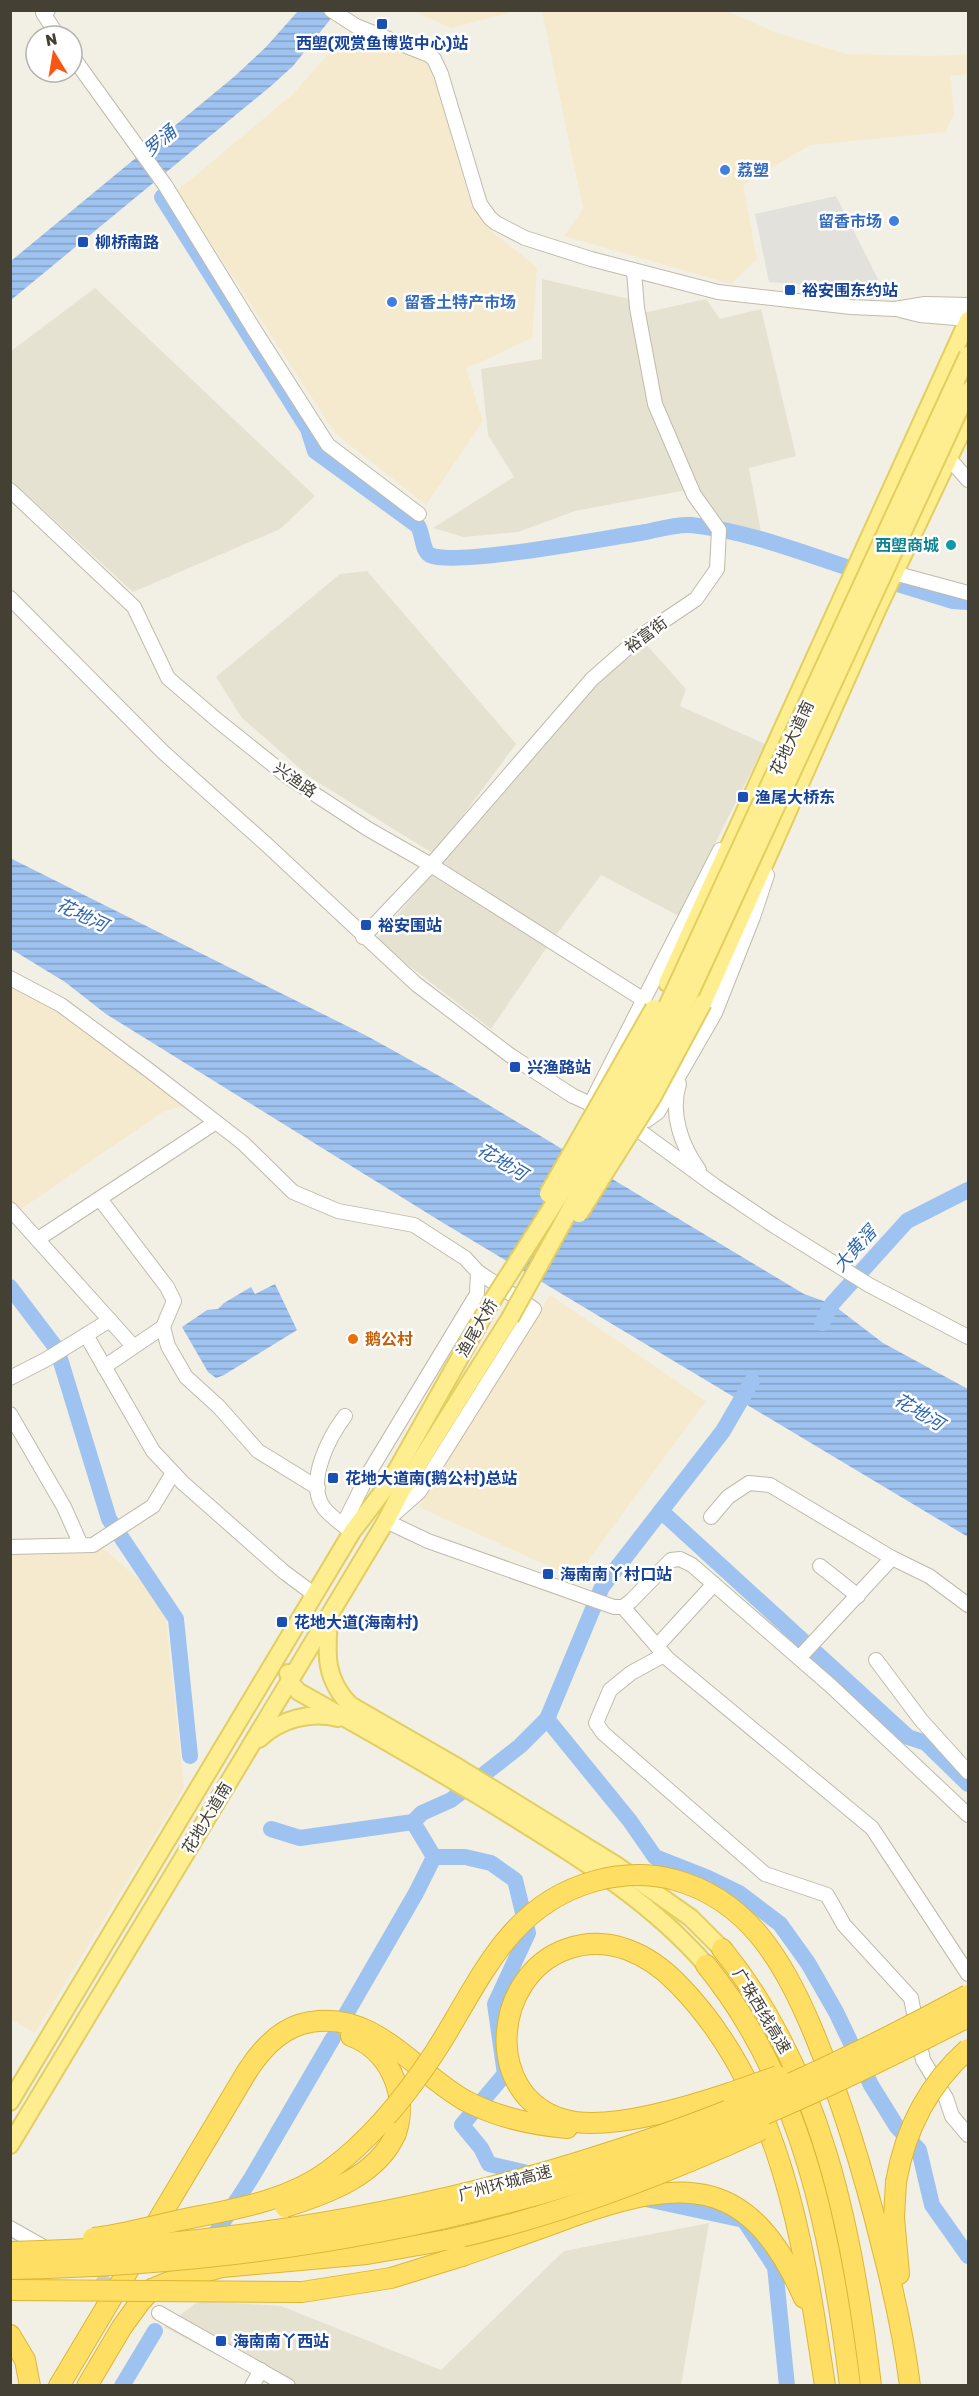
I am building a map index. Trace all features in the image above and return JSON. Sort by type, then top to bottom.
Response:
[{"type":"highway","points":[[86,2239],[252,2204],[299,2188],[326,2173],[358,2145],[401,2098],[439,2045],[492,1958],[513,1930],[551,1900],[592,1882],[621,1876],[652,1876],[692,1886],[723,1901],[744,1917],[770,1947],[793,1986],[837,2094],[862,2169],[897,2308],[906,2354]]},
{"type":"highway","points":[[730,2093],[673,2110],[623,2120],[579,2122],[552,2115],[537,2105],[524,2091],[514,2074],[508,2056],[506,2039],[508,2020],[522,1986],[536,1969],[559,1952],[588,1944],[610,1945],[638,1954],[662,1969],[701,2010],[724,2042],[751,2090],[779,2161],[800,2241],[823,2376]]},
{"type":"highway","name":"广珠西线高速","points":[[722,1948],[747,1981],[776,2029],[795,2070],[822,2140],[849,2239],[871,2385]]},
{"type":"highway","name":"广珠西线高速","points":[[706,1965],[743,2015],[762,2049],[802,2145],[819,2199],[830,2249],[850,2385]]},
{"type":"highway","name":"广州环城高速","points":[[10,2252],[143,2246],[267,2232],[378,2214],[489,2188],[639,2143],[750,2102],[969,1995]]},
{"type":"highway","points":[[59,2385],[248,2070],[263,2050],[293,2027],[310,2022],[332,2020],[351,2023],[381,2037],[452,2092],[482,2108],[539,2125],[570,2128],[608,2127],[644,2121],[849,2050],[928,2017]]},
{"type":"highway","points":[[87,2385],[122,2327],[152,2289],[183,2277],[222,2267],[367,2254],[469,2235],[541,2215],[627,2186],[711,2152],[799,2112],[905,2057],[969,2018]]},
{"type":"highway","name":"广州环城高速","points":[[10,2269],[143,2262],[284,2247],[384,2231],[504,2204],[640,2163],[735,2127],[813,2093],[969,2018]]},
{"type":"highway","points":[[10,2244],[86,2239],[205,2224],[287,2207],[321,2194],[365,2171],[383,2155],[396,2133],[400,2109],[396,2082],[384,2061],[368,2045],[348,2035],[325,2032],[302,2036],[272,2057],[258,2076],[74,2385]]},
{"type":"highway","points":[[910,2385],[895,2226],[896,2182],[904,2147],[919,2109],[941,2078],[969,2049]]},
{"type":"highway","points":[[10,2290],[252,2293],[314,2291],[410,2273],[642,2195],[674,2192],[696,2193],[718,2199],[740,2210],[764,2230],[787,2264],[812,2318],[823,2376]]},
{"type":"highway","points":[[10,2335],[24,2356],[30,2385]]},
{"type":"main road","name":"花地大道南","points":[[739,820],[969,320]]},
{"type":"main road","name":"花地大道南","points":[[577,1182],[652,1039],[969,355]]},
{"type":"main road","name":"花地大道南","points":[[577,1182],[666,1045],[969,391]]},
{"type":"main road","name":"花地大道南","points":[[775,837],[894,573],[969,418]]},
{"type":"main road","points":[[490,1304],[560,1173],[635,1046],[667,983],[739,820]]},
{"type":"main road","points":[[396,1486],[510,1318],[638,1121],[703,1003],[775,837]]},
{"type":"main road","name":"渔尾大桥","points":[[396,1486],[490,1304],[577,1182]]},
{"type":"main road","points":[[510,1318],[577,1182]]},
{"type":"main road","name":"花地大道南","points":[[10,2145],[386,1521],[396,1486]]},
{"type":"main road","name":"花地大道南","points":[[10,2102],[313,1598],[347,1528],[396,1486]]},
{"type":"main road","points":[[313,1598],[314,1614],[321,1616],[330,1614],[327,1653],[331,1678],[338,1692],[350,1705],[455,1774]]},
{"type":"main road","points":[[313,1598],[303,1636],[290,1660],[288,1670],[290,1680],[299,1692],[354,1725],[455,1774]]},
{"type":"main road","points":[[246,1753],[262,1736],[285,1722],[325,1715],[354,1725]]},
{"type":"main road","name":"广珠西线高速","points":[[455,1774],[652,1889],[691,1918],[722,1948]]},
{"type":"main road","name":"广珠西线高速","points":[[491,1795],[639,1900],[673,1929],[706,1965]]},
{"type":"street","points":[[48,10],[42,14],[49,24]]},
{"type":"street","points":[[333,12],[356,26],[419,50],[434,59],[447,93],[474,188],[490,218],[525,238],[634,271],[742,296],[895,309],[920,315],[969,320]]},
{"type":"street","points":[[84,73],[165,185],[255,332],[328,445],[419,514]]},
{"type":"street","name":"裕富街","points":[[363,937],[431,865],[592,679],[641,636],[696,599],[717,569],[719,530],[694,495],[655,405],[637,308],[634,271]]},
{"type":"street","points":[[895,309],[925,304],[969,305]]},
{"type":"street","points":[[912,444],[948,460],[969,480]]},
{"type":"street","name":"兴渔路","points":[[10,490],[134,608],[164,673],[181,690],[287,776],[368,829],[431,865],[644,1000]]},
{"type":"street","points":[[894,573],[969,593]]},
{"type":"street","points":[[10,598],[163,752],[266,844],[363,937],[460,1020],[557,1086],[590,1105],[628,1122],[715,1186],[870,1285],[969,1337]]},
{"type":"street","name":"花地大道南","points":[[590,1105],[711,866],[739,820]]},
{"type":"street","name":"花地大道南","points":[[628,1122],[640,1122],[653,1116],[682,1071],[715,1012],[764,883],[775,837]]},
{"type":"street","points":[[10,978],[61,1005],[216,1122],[243,1143],[292,1192],[338,1211],[414,1225],[465,1258],[478,1272],[534,1309],[419,1492],[386,1521],[428,1541],[619,1607],[661,1650],[872,1828],[969,1974]]},
{"type":"street","points":[[682,1071],[675,1094],[677,1122],[693,1162],[715,1186]]},
{"type":"street","points":[[38,1239],[216,1122]]},
{"type":"street","points":[[100,1198],[168,1287],[174,1300],[163,1326],[104,1367]]},
{"type":"street","points":[[10,1209],[134,1346]]},
{"type":"street","points":[[345,1416],[333,1432],[324,1452],[318,1488],[324,1507],[347,1528],[370,1471],[477,1294],[478,1272]]},
{"type":"street","points":[[10,1378],[47,1359],[110,1320]]},
{"type":"street","points":[[163,1326],[168,1346],[186,1377],[219,1407],[258,1452],[318,1488]]},
{"type":"street","points":[[86,1335],[153,1451],[173,1473],[313,1598]]},
{"type":"street","points":[[10,1414],[64,1507],[81,1545]]},
{"type":"street","points":[[10,1547],[93,1545],[153,1506],[173,1473]]},
{"type":"street","points":[[711,1517],[728,1497],[749,1484],[770,1485],[892,1558],[929,1576],[969,1605]]},
{"type":"street","points":[[806,1651],[892,1558]]},
{"type":"street","points":[[619,1607],[631,1601],[671,1560],[680,1559],[692,1565],[714,1584],[806,1651],[969,1815]]},
{"type":"street","points":[[820,1566],[858,1596]]},
{"type":"street","points":[[714,1584],[661,1650],[610,1690],[596,1723],[603,1733],[765,1874],[827,1895],[844,1925],[911,1998],[923,2060],[946,2098],[952,2116],[969,2135]]},
{"type":"street","points":[[876,1660],[921,1720],[969,1772]]},
{"type":"street","points":[[10,2229],[97,2278]]},
{"type":"street","points":[[159,2313],[288,2385]]},
{"type":"street","points":[[252,2385],[261,2370]]},
{"type":"shaded area","points":[[413,10],[517,11],[451,28]]},
{"type":"shaded area","points":[[542,11],[726,11],[775,32],[846,54],[934,56],[968,54],[968,74],[950,76],[954,114],[945,132],[810,145],[743,185],[757,259],[731,284],[564,236],[583,209]]},
{"type":"shaded area","name":"留香土特产市场","points":[[348,32],[430,60],[468,196],[491,231],[537,267],[532,338],[466,369],[483,421],[426,505],[335,433],[177,191],[292,95]]},
{"type":"shaded area","points":[[836,196],[884,291],[769,282],[755,214]]},
{"type":"shaded area","points":[[542,279],[629,299],[653,398],[687,490],[575,511],[518,532],[464,537],[433,528],[514,477],[488,435],[481,369],[542,359]]},
{"type":"shaded area","points":[[95,288],[315,496],[280,529],[133,592],[11,480],[11,351]]},
{"type":"shaded area","points":[[706,299],[720,319],[761,309],[796,456],[749,468],[761,532],[725,527],[686,478],[668,432],[643,313]]},
{"type":"shaded area","points":[[367,571],[516,744],[434,854],[311,778],[242,718],[216,677],[340,574]]},
{"type":"shaded area","points":[[645,643],[686,689],[680,706],[765,744],[679,916],[601,875],[547,947],[491,1029],[376,940],[554,730],[599,681]]},
{"type":"shaded area","points":[[10,985],[62,1009],[185,1106],[164,1111],[11,1216]]},
{"type":"shaded area","points":[[550,1295],[706,1401],[575,1578],[419,1507]]},
{"type":"shaded area","points":[[105,1550],[151,1590],[165,1613],[184,1788],[35,2033],[11,2019],[11,1555],[27,1551]]},
{"type":"shaded area","points":[[709,2223],[681,2385],[275,2385],[164,2327],[199,2301],[281,2306],[441,2370],[564,2251]]},
{"type":"water","name":"罗涌","points":[[298,11],[337,11],[293,66],[271,86],[11,300],[11,261],[235,76],[266,47]]},
{"type":"water","name":"花地河","points":[[10,858],[367,1036],[452,1083],[804,1294],[832,1304],[883,1343],[968,1389],[968,1537],[440,1221],[106,1014],[65,982],[11,949]]},
{"type":"water","points":[[275,1284],[297,1330],[216,1378],[208,1372],[182,1327],[207,1310],[218,1309],[251,1287],[255,1294]]},
{"type":"waterway","points":[[162,197],[308,429],[315,451],[418,526],[425,550],[430,555],[445,558],[500,554],[691,525],[758,538],[867,574]]},
{"type":"waterway","points":[[898,584],[953,601],[968,602]]},
{"type":"waterway","name":"大黄滘","points":[[822,1323],[832,1304],[907,1221],[968,1190]]},
{"type":"waterway","points":[[10,1287],[57,1349],[109,1519],[176,1619],[190,1756]]},
{"type":"waterway","points":[[271,1829],[300,1838],[413,1822],[422,1813],[451,1800],[520,1746],[547,1719],[602,1587],[723,1431],[752,1381]]},
{"type":"waterway","points":[[661,1511],[908,1737],[926,1743],[968,1784]]},
{"type":"waterway","points":[[547,1719],[630,1821],[655,1857],[739,1893],[780,1924],[808,1963],[836,2012],[871,2085],[897,2127],[919,2150],[932,2205],[968,2256]]},
{"type":"waterway","points":[[413,1822],[434,1857],[465,1857],[491,1863],[515,1880],[528,1933],[495,2004],[505,2074],[462,2125],[481,2148],[489,2164],[536,2175]]},
{"type":"waterway","points":[[345,2016],[416,1893],[434,1857]]},
{"type":"waterway","points":[[208,2245],[252,2177],[333,2038]]},
{"type":"waterway","points":[[646,2199],[744,2220],[775,2267],[787,2386]]},
{"type":"waterway","points":[[122,2386],[155,2331]]},
{"type":"tunnel","points":[[97,2278],[118,2290]]},
{"type":"place","name":"西塱(观赏鱼博览中心)站","points":[[382,24]]},
{"type":"place","name":"荔塑","points":[[725,170]]},
{"type":"place","name":"留香市场","points":[[894,221]]},
{"type":"place","name":"柳桥南路","points":[[83,242]]},
{"type":"place","name":"裕安围东约站","points":[[790,290]]},
{"type":"place","name":"留香土特产市场","points":[[392,302]]},
{"type":"place","name":"西塱商城","points":[[951,545]]},
{"type":"place","name":"渔尾大桥东","points":[[743,797]]},
{"type":"place","name":"裕安围站","points":[[366,925]]},
{"type":"place","name":"兴渔路站","points":[[515,1067]]},
{"type":"place","name":"鹅公村","points":[[353,1339]]},
{"type":"place","name":"花地大道南(鹅公村)总站","points":[[333,1478]]},
{"type":"place","name":"海南南丫村口站","points":[[548,1574]]},
{"type":"place","name":"花地大道(海南村)","points":[[282,1622]]},
{"type":"place","name":"海南南丫西站","points":[[221,2341]]}]
